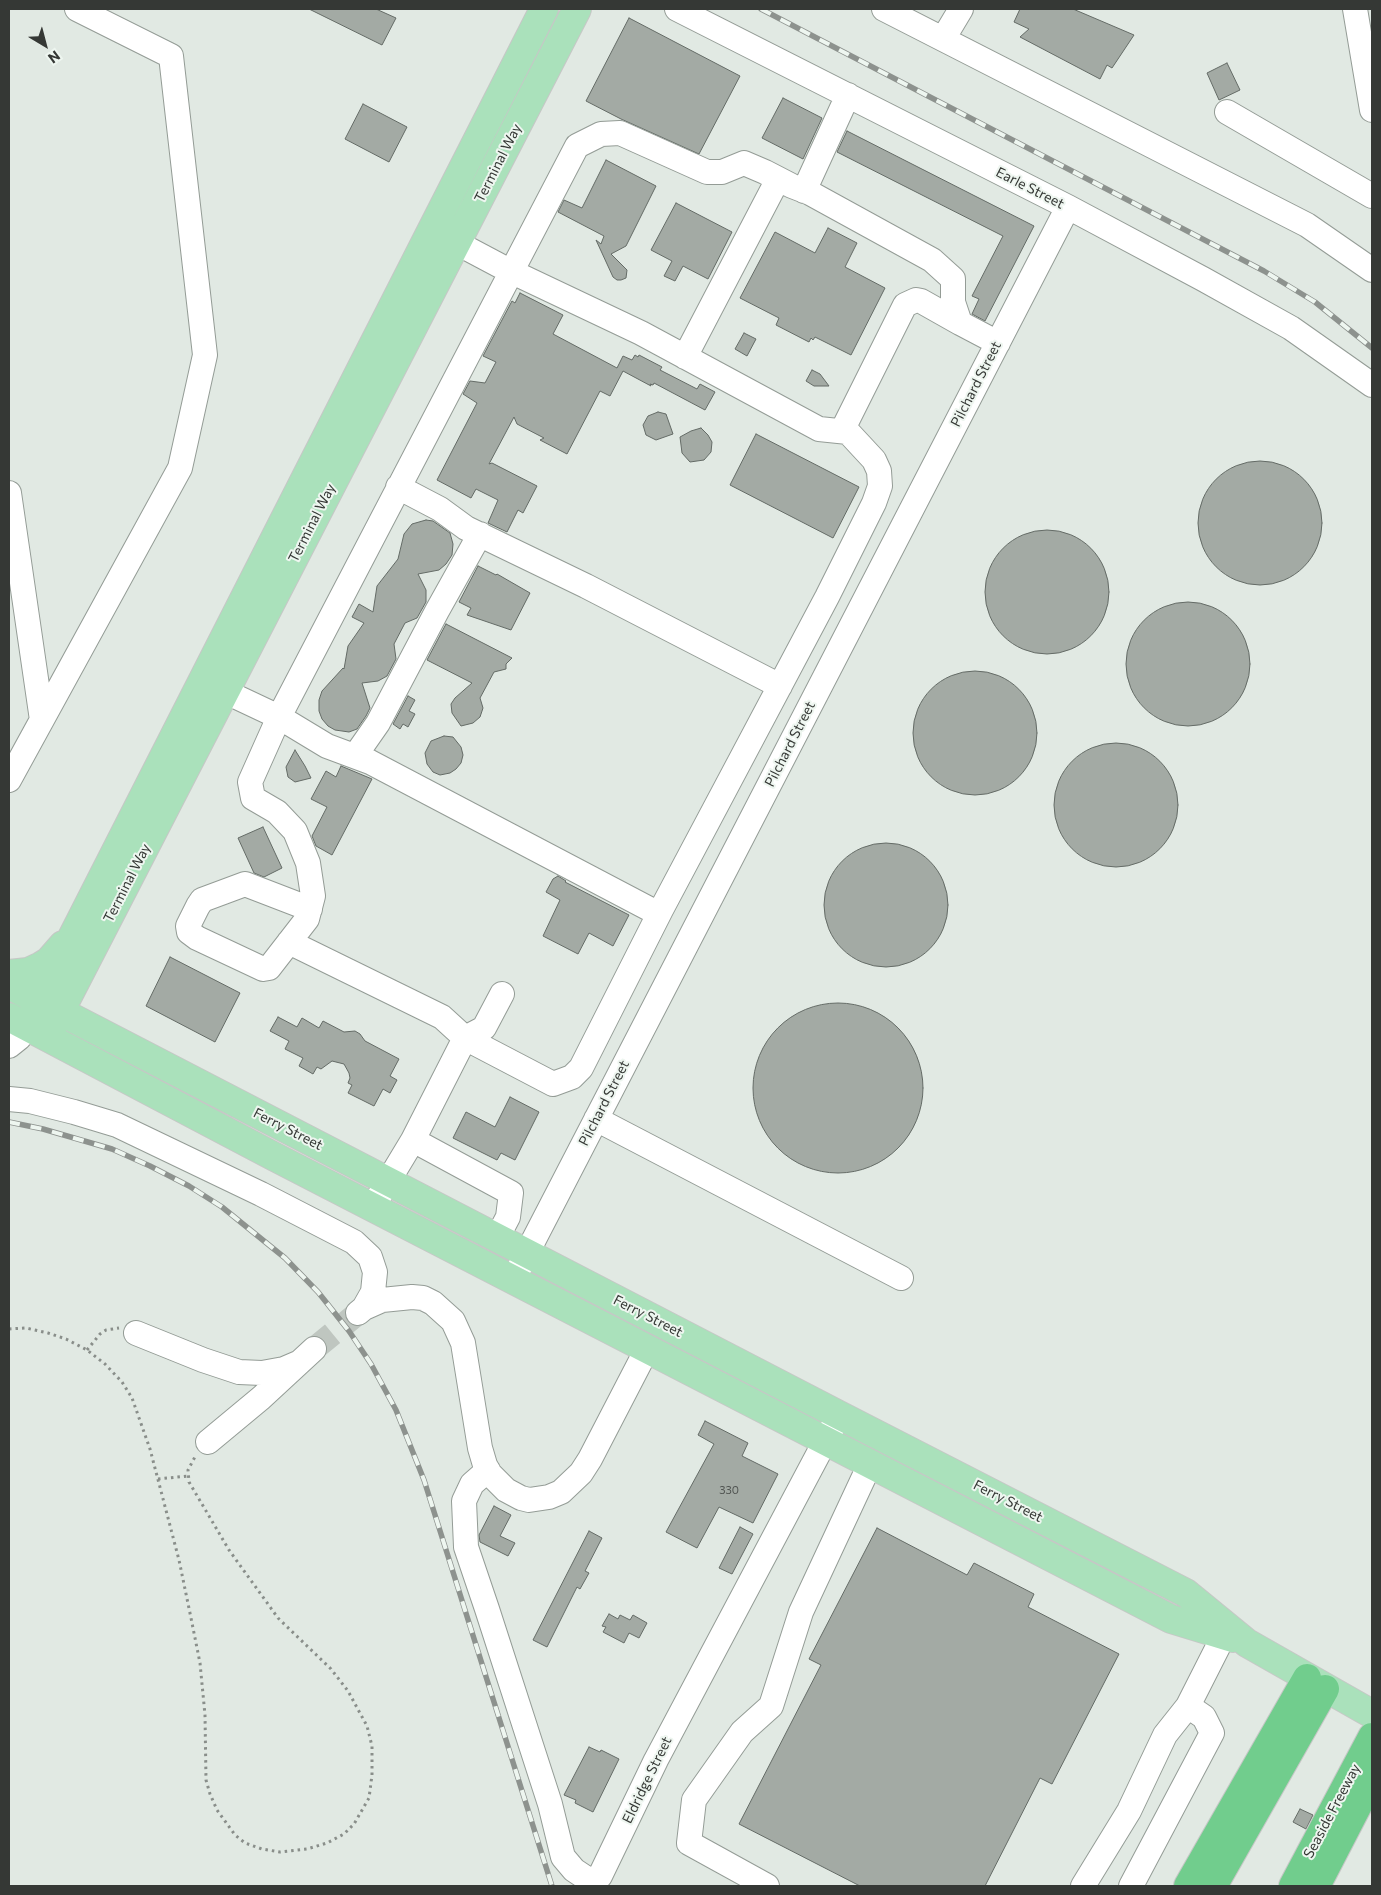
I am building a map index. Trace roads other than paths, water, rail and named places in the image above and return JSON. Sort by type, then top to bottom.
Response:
[{"type":"highway","points":[[1188,1886],[1316,1683]]},
{"type":"highway","points":[[1213,1886],[1316,1683]]},
{"type":"highway","name":"Seaside Freeway","points":[[1293,1886],[1372,1737]]},
{"type":"highway","name":"Seaside Freeway","points":[[1316,1886],[1372,1778]]},
{"type":"main road","name":"Terminal Way","points":[[28,1027],[51,1006],[214,686],[544,9]]},
{"type":"main road","name":"Terminal Way","points":[[51,1006],[75,931],[214,686],[457,243],[577,9]]},
{"type":"main road","points":[[9,974],[28,972],[49,961],[75,931]]},
{"type":"main road","points":[[9,984],[51,1006]]},
{"type":"main road","name":"Ferry Street","points":[[51,1006],[526,1254],[1186,1593],[1236,1639]]},
{"type":"main road","name":"Ferry Street","points":[[28,1027],[372,1208],[1171,1619],[1236,1639],[1372,1714]]},
{"type":"street","points":[[9,780],[180,468],[205,355],[171,56],[77,9]]},
{"type":"street","name":"Earle Street","points":[[677,9],[1068,207],[1203,279],[1291,328],[1372,385]]},
{"type":"street","points":[[884,9],[1307,224],[1372,270]]},
{"type":"street","points":[[942,39],[961,9]]},
{"type":"street","points":[[1355,9],[1372,110]]},
{"type":"street","points":[[804,191],[848,95]]},
{"type":"street","points":[[1227,112],[1372,196]]},
{"type":"street","points":[[310,909],[245,884],[202,900],[188,926],[189,932],[196,938],[263,969],[269,968],[307,919],[314,896],[308,863],[295,831],[277,812],[253,798],[250,782],[279,717],[577,146],[601,134],[620,133],[708,172],[722,172],[744,163],[804,191],[932,260],[953,279],[952,302],[960,322]]},
{"type":"street","points":[[685,357],[778,179]]},
{"type":"street","name":"Pilchard Street","points":[[514,1280],[1068,207]]},
{"type":"street","points":[[457,243],[510,272],[641,333],[819,429],[848,432]]},
{"type":"street","points":[[289,942],[442,1017],[465,1038],[553,1084],[572,1077],[581,1068],[593,1047],[659,914],[780,686],[874,503],[880,486],[879,471],[874,460],[848,432],[845,425],[905,304],[916,300],[921,301],[998,343]]},
{"type":"street","points":[[398,486],[440,508],[466,528],[586,586],[780,686]]},
{"type":"street","points":[[9,493],[42,720]]},
{"type":"street","points":[[355,756],[378,723],[480,534]]},
{"type":"street","points":[[214,686],[279,717],[327,746],[370,762],[659,914]]},
{"type":"street","points":[[372,1208],[413,1140],[465,1038],[484,1028],[502,994]]},
{"type":"street","points":[[9,1046],[28,1027]]},
{"type":"street","points":[[9,1099],[30,1101],[117,1125],[261,1194],[354,1242],[370,1257],[375,1272],[374,1292],[361,1311],[382,1300],[399,1297],[423,1298],[433,1303],[453,1322],[463,1343],[480,1448],[488,1470],[506,1490],[521,1498],[537,1500],[561,1492],[582,1473],[647,1349]]},
{"type":"street","points":[[596,1119],[901,1278]]},
{"type":"street","points":[[413,1140],[510,1193],[508,1217],[497,1238]]},
{"type":"street","points":[[136,1333],[203,1360],[239,1372],[262,1373],[284,1368],[306,1356],[261,1398],[208,1442]]},
{"type":"street","name":"Eldridge Street","points":[[488,1470],[472,1484],[464,1501],[466,1548],[488,1609],[550,1804],[563,1856],[574,1870],[589,1883],[600,1876],[656,1760],[839,1415]]},
{"type":"street","points":[[767,1886],[688,1843],[694,1800],[742,1732],[771,1706],[801,1612],[870,1464]]},
{"type":"street","points":[[1083,1886],[1129,1811],[1165,1736],[1236,1639]]},
{"type":"street","points":[[1131,1886],[1212,1733],[1204,1717],[1188,1706]]},
{"type":"tunnel","points":[[314,1349],[358,1313]]},
{"type":"railway","points":[[761,9],[1264,271],[1315,302],[1372,348]]},
{"type":"railway","points":[[9,1122],[43,1129],[112,1149],[189,1186],[222,1207],[285,1258],[318,1292],[349,1331],[371,1364],[396,1410],[424,1480],[552,1886]]}]
